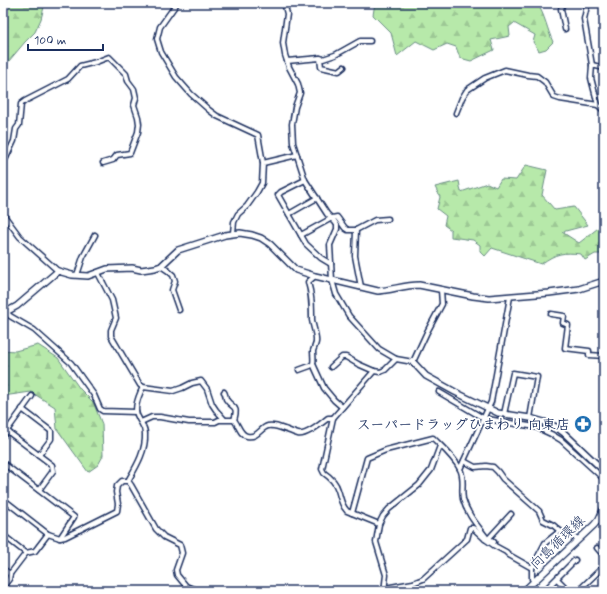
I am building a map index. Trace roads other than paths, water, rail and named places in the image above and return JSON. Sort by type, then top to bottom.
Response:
[{"type":"main road","name":"向島循環線","points":[[524,591],[594,525],[599,519],[604,508]]},
{"type":"street","points":[[177,3],[160,27],[156,39],[161,52],[176,77],[191,94],[217,116],[258,135],[263,163],[262,183],[247,206],[238,214],[234,222],[233,233]]},
{"type":"street","points":[[284,3],[287,14],[283,43],[285,55],[298,84],[300,93],[295,107],[292,124],[293,143],[305,180],[337,225],[337,229],[330,245],[332,280],[336,294],[349,316],[379,349],[396,359],[413,362],[426,376],[488,409],[498,413],[530,418],[556,427],[604,470]]},
{"type":"street","points":[[563,3],[561,9],[565,29]]},
{"type":"street","points":[[588,3],[584,19],[592,65],[591,78],[598,105],[604,112]]},
{"type":"street","points":[[598,3],[604,4]]},
{"type":"street","points":[[287,61],[323,59],[335,55],[360,40],[370,42]]},
{"type":"street","points":[[3,162],[14,141],[16,129],[19,125],[21,104],[68,78],[80,66],[109,57],[126,74],[128,82],[134,89],[136,98],[134,105],[139,124],[138,132],[130,153],[117,155],[113,160],[103,163]]},
{"type":"street","points":[[320,58],[321,67],[339,70],[344,67]]},
{"type":"street","points":[[592,65],[604,68]]},
{"type":"street","points":[[456,113],[462,98],[468,90],[486,78],[505,70],[537,76],[544,82],[554,97],[598,105]]},
{"type":"street","points":[[263,163],[297,155]]},
{"type":"street","points":[[305,180],[278,195],[306,244],[321,258],[331,264]]},
{"type":"street","points":[[289,214],[317,198]]},
{"type":"street","points":[[3,214],[20,237],[58,271],[72,275],[88,276],[107,269],[132,268],[140,270],[155,268],[161,266],[178,250],[233,233],[252,235],[261,238],[270,244],[296,270],[378,291],[410,285],[419,285],[489,298],[580,289],[604,281]]},
{"type":"street","points":[[301,235],[332,218],[337,217],[348,230],[356,230],[375,220],[388,219]]},
{"type":"street","points":[[356,230],[355,256],[362,287]]},
{"type":"street","points":[[77,275],[94,235]]},
{"type":"street","points":[[161,266],[173,275],[175,281],[172,290],[179,310]]},
{"type":"street","points":[[58,271],[17,306],[5,311],[10,316],[34,330],[71,363],[94,395],[100,409],[103,411],[136,412]]},
{"type":"street","points":[[98,273],[112,300],[116,318],[111,330],[111,336],[142,387],[173,391],[192,383],[202,381],[207,389],[212,404],[224,420]]},
{"type":"street","points":[[315,276],[308,282],[312,302],[312,322],[316,342],[313,352],[313,364],[324,388],[342,407]]},
{"type":"street","points":[[413,362],[442,304],[441,290]]},
{"type":"street","points":[[460,468],[492,402],[510,297]]},
{"type":"street","points":[[551,314],[564,316],[563,323],[568,325],[565,348],[589,351],[589,355],[604,356]]},
{"type":"street","points":[[331,367],[342,357],[346,357],[358,364],[380,372],[385,370],[396,359]]},
{"type":"street","points":[[299,370],[313,364]]},
{"type":"street","points":[[374,371],[333,418],[322,468],[324,473],[330,477],[338,489],[343,507],[352,514],[378,524]]},
{"type":"street","points":[[504,414],[513,373],[536,377],[530,418]]},
{"type":"street","points":[[128,481],[141,456],[145,444],[145,433],[136,412],[138,398],[142,387]]},
{"type":"street","points":[[224,392],[226,399],[236,408],[234,420]]},
{"type":"street","points":[[440,392],[483,418],[536,427],[545,430],[561,440],[604,479]]},
{"type":"street","points":[[3,436],[32,396]]},
{"type":"street","points":[[22,409],[51,431],[52,439],[39,455]]},
{"type":"street","points":[[141,422],[152,417],[189,422],[234,420]]},
{"type":"street","points":[[234,420],[242,434],[246,436],[254,436],[268,426],[277,426],[300,435],[321,424],[328,418],[333,418]]},
{"type":"street","points":[[7,430],[52,465],[53,471],[39,490]]},
{"type":"street","points":[[352,514],[367,458],[386,450],[433,438],[460,468],[463,478],[463,499],[471,518],[486,537],[485,539]]},
{"type":"street","points":[[440,446],[431,470],[419,485],[388,509],[378,524],[376,542],[386,575],[385,589],[423,579],[467,539],[470,528],[473,528],[495,546],[532,568]]},
{"type":"street","points":[[464,461],[475,468],[486,466],[492,467],[503,479],[539,511],[543,520],[553,525],[560,531],[579,539]]},
{"type":"street","points":[[3,463],[74,517],[60,538]]},
{"type":"street","points":[[3,499],[48,534],[60,538],[65,537],[117,511],[118,504],[116,486],[122,481],[128,481]]},
{"type":"street","points":[[128,481],[156,529],[164,537],[180,545],[182,553],[176,570],[177,575],[186,586],[198,591]]},
{"type":"street","points":[[495,546],[489,538],[510,514]]},
{"type":"street","points":[[534,582],[532,579],[532,568],[545,543],[560,531]]},
{"type":"street","points":[[3,587],[9,579],[10,574],[26,553],[35,551],[48,534]]},
{"type":"street","points":[[3,535],[26,553]]},
{"type":"street","points":[[597,548],[604,556]]},
{"type":"street","points":[[544,591],[575,560]]},
{"type":"street","points":[[578,591],[604,566]]},
{"type":"street","points":[[3,568],[10,574]]},
{"type":"street","points":[[557,579],[569,591]]},
{"type":"place","name":"スーパードラッグひまわり 向東店","points":[[583,424]]}]
